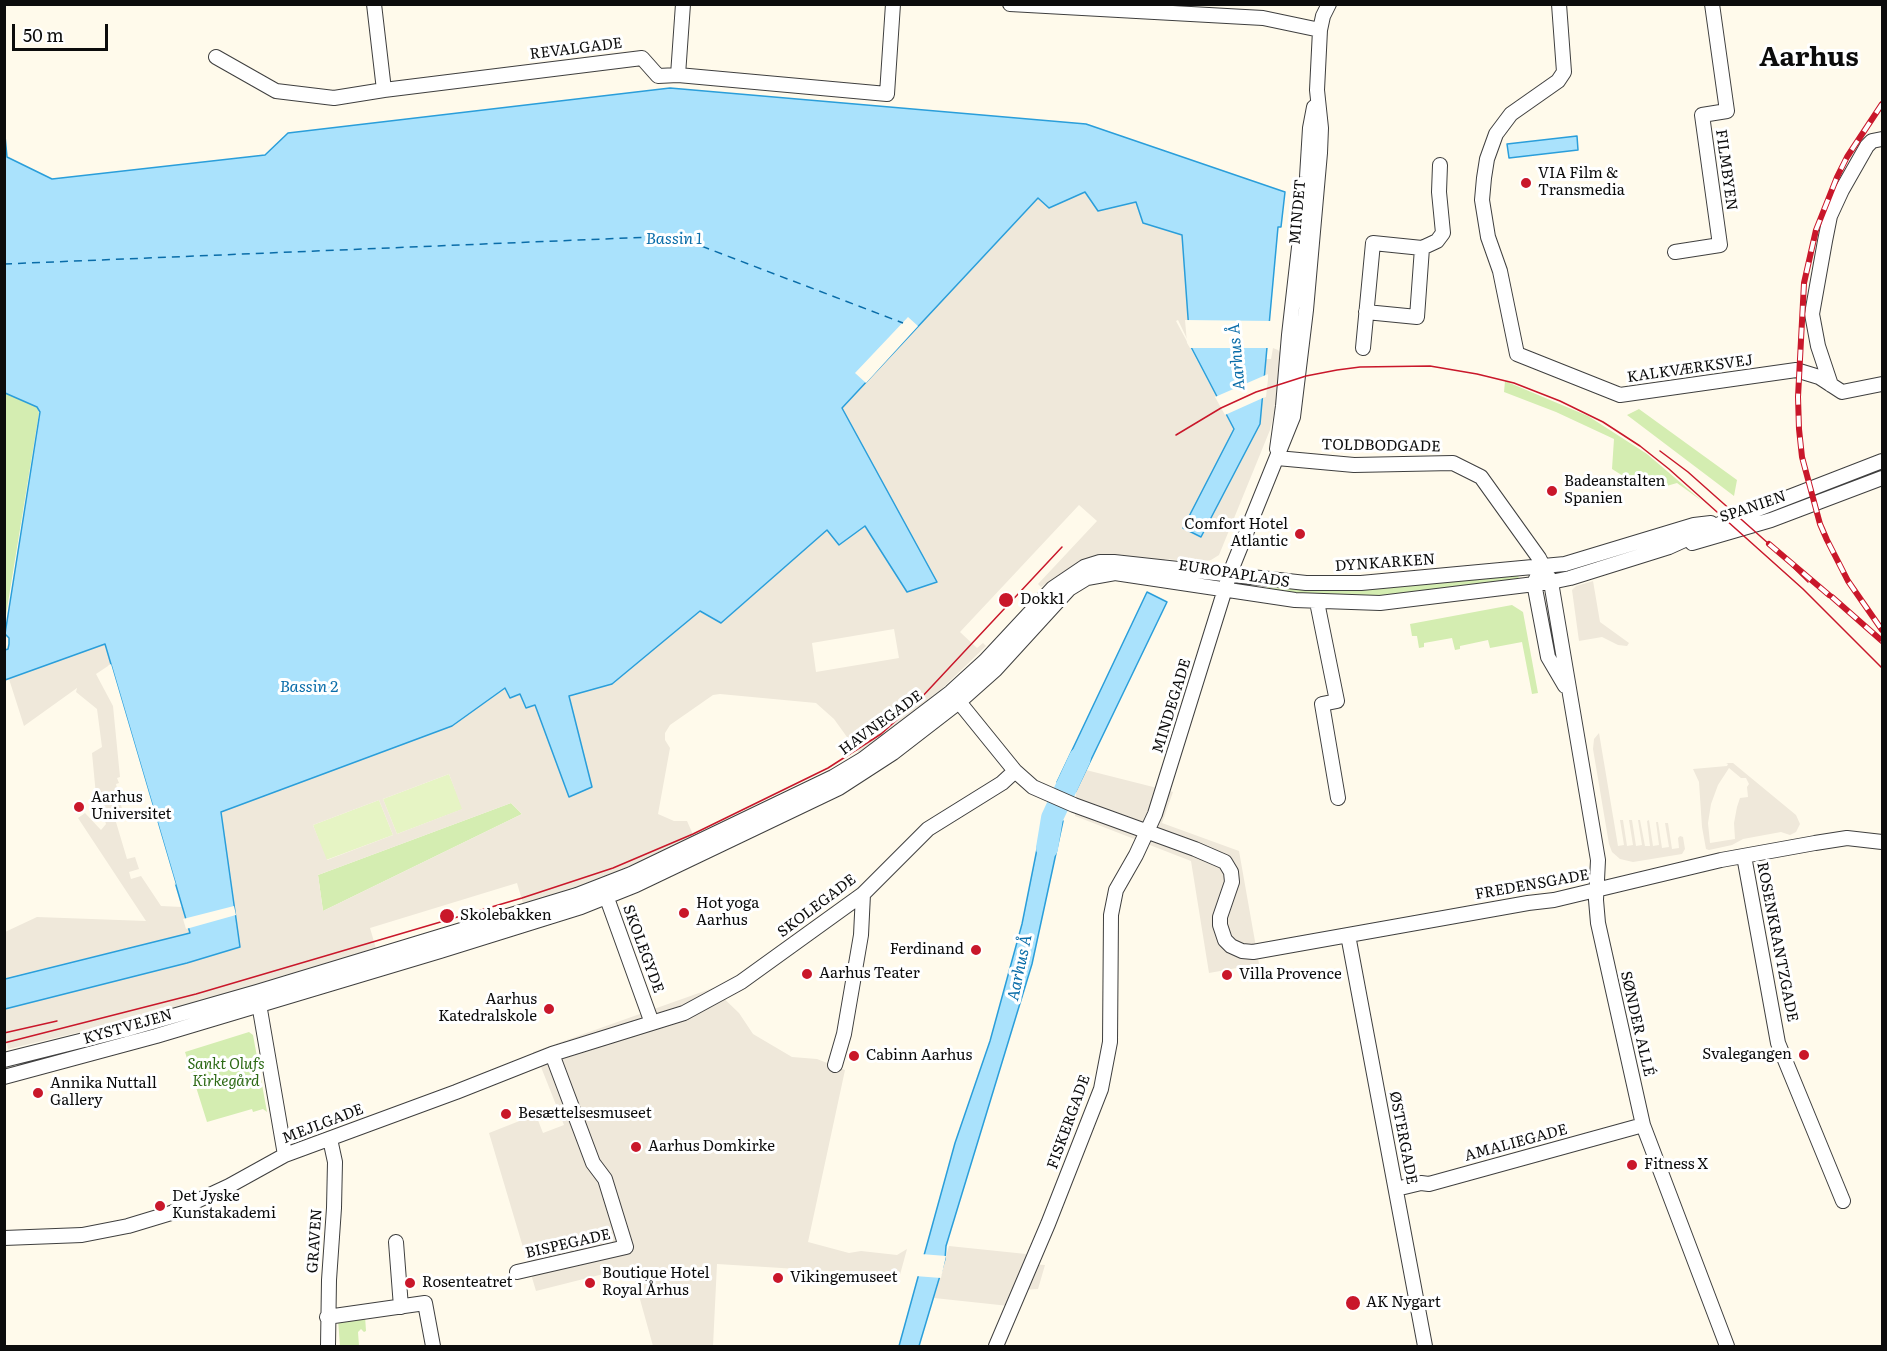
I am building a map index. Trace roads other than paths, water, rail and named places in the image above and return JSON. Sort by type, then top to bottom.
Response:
[{"type":"street","points":[[374,4],[384,90]]},
{"type":"street","points":[[678,75],[683,4]]},
{"type":"street","name":"REVALGADE","points":[[216,57],[276,91],[334,98],[642,58],[658,76],[678,75],[886,94],[893,4]]},
{"type":"street","points":[[1010,4],[1263,18],[1320,30]]},
{"type":"street","name":"MINDET","points":[[1296,335],[1310,128],[1317,90],[1320,30],[1329,4]]},
{"type":"street","name":"KALKVÆRKSVEJ","points":[[1559,4],[1564,72],[1558,81],[1511,114],[1496,134],[1487,159],[1482,200],[1488,237],[1500,271],[1517,354],[1620,395],[1796,370],[1819,377],[1842,392],[1882,384]]},
{"type":"street","name":"FILMBYEN","points":[[1675,252],[1720,245],[1702,115],[1727,111],[1712,4]]},
{"type":"street","points":[[1831,385],[1818,346],[1812,314],[1828,225],[1842,190],[1867,146],[1872,141],[1882,139]]},
{"type":"street","points":[[1363,348],[1373,243],[1422,248],[1433,244],[1443,233],[1438,192],[1440,165]]},
{"type":"street","points":[[1366,312],[1417,317],[1422,248]]},
{"type":"street","name":"EUROPAPLADS","points":[[1148,571],[1230,573],[1289,430],[1295,409],[1296,335]]},
{"type":"street","name":"TOLDBODGADE","points":[[1277,458],[1354,465],[1453,463],[1481,477],[1534,549],[1542,567]]},
{"type":"street","name":"SPANIEN","points":[[1551,582],[1669,547],[1722,523],[1882,461]]},
{"type":"street","name":"SPANIEN","points":[[1669,547],[1695,543],[1731,533],[1882,478]]},
{"type":"street","name":"SPANIEN","points":[[1790,498],[1845,490]]},
{"type":"street","name":"SPANIEN","points":[[1542,567],[1565,564],[1695,525],[1722,523]]},
{"type":"street","points":[[1534,583],[1542,567]]},
{"type":"street","name":"DYNKARKEN","points":[[1230,573],[1306,583],[1339,584],[1542,567]]},
{"type":"street","name":"SØNDER ALLÉ","points":[[1542,567],[1551,582],[1598,860],[1596,890],[1598,923],[1643,1125],[1727,1347]]},
{"type":"street","name":"EUROPAPLADS","points":[[1148,571],[1226,590],[1317,602]]},
{"type":"street","name":"HAVNEGADE","points":[[605,892],[686,849],[833,777],[886,743],[995,670],[1060,597],[1074,585],[1100,574],[1148,571]]},
{"type":"street","name":"MINDEGADE","points":[[1148,832],[1230,573]]},
{"type":"street","points":[[1338,798],[1322,704],[1337,701],[1317,602],[1386,602],[1551,582]]},
{"type":"street","name":"SØNDER ALLÉ","points":[[1534,583],[1548,657],[1570,696]]},
{"type":"street","points":[[955,697],[1016,771],[1033,787],[1071,804],[1148,832]]},
{"type":"street","name":"SKOLEGADE","points":[[652,1023],[694,1008],[741,982],[863,894],[928,829],[1002,783],[1016,771]]},
{"type":"street","name":"FREDENSGADE","points":[[1148,832],[1225,862],[1231,873],[1232,882],[1220,917],[1222,933],[1231,946],[1242,951],[1253,952],[1554,900],[1744,856],[1815,843],[1847,838],[1882,842]]},
{"type":"street","name":"FISKERGADE","points":[[996,1347],[1101,1089],[1110,1042],[1113,902],[1116,890],[1148,832]]},
{"type":"street","name":"ROSENKRANTZGADE","points":[[1744,856],[1778,1043],[1843,1201]]},
{"type":"street","points":[[285,1155],[258,998],[577,895],[605,892]]},
{"type":"street","name":"SKOLEGYDE","points":[[605,892],[652,1023]]},
{"type":"street","points":[[835,1065],[844,1035],[861,935],[863,894]]},
{"type":"street","name":"ØSTERGADE","points":[[1348,935],[1425,1347]]},
{"type":"street","name":"KYSTVEJEN","points":[[4,1060],[258,998]]},
{"type":"street","name":"KYSTVEJEN","points":[[4,1077],[92,1054],[258,998]]},
{"type":"street","name":"MEJLGADE","points":[[4,1238],[82,1234],[139,1223],[171,1213],[202,1200],[285,1155],[552,1054],[652,1023]]},
{"type":"street","name":"BISPEGADE","points":[[517,1272],[626,1247],[605,1179],[593,1163],[552,1054]]},
{"type":"street","name":"AMALIEGADE","points":[[1396,1189],[1421,1183],[1429,1184],[1643,1125]]},
{"type":"street","name":"GRAVEN","points":[[328,1347],[327,1317],[335,1162],[330,1139]]},
{"type":"street","points":[[396,1242],[401,1307]]},
{"type":"street","points":[[327,1317],[425,1304],[433,1347]]},
{"type":"water","points":[[670,88],[1086,124],[1285,192],[1281,227],[1278,227],[1260,424],[1201,537],[1183,528],[1234,429],[1190,345],[1182,235],[1143,223],[1136,202],[1098,211],[1085,192],[1049,208],[1038,198],[842,408],[937,582],[907,592],[865,526],[839,545],[827,530],[721,623],[700,611],[612,684],[569,696],[592,787],[569,797],[535,705],[526,708],[520,694],[510,698],[505,688],[452,726],[221,812],[240,947],[187,963],[5,1009],[5,979],[190,933],[105,644],[5,680],[5,650],[8,649],[9,638],[5,634],[40,412],[37,407],[5,393],[4,125],[7,157],[52,179],[265,155],[288,133]]},
{"type":"water","points":[[1577,136],[1578,150],[1509,158],[1507,144]]},
{"type":"water","points":[[1147,592],[1167,602],[1076,791],[1057,782]]},
{"type":"water","points":[[1044,814],[1063,821],[1032,964],[946,1246],[945,1259],[919,1346],[899,1346],[955,1143],[990,1041],[1022,924]]},
{"type":"waterway","name":"Aarhus Å","points":[[1047,848],[1052,818],[1080,758]]},
{"type":"tram line","points":[[1176,435],[1221,408],[1256,392],[1306,376],[1337,370],[1360,367],[1430,366],[1514,383],[1560,401],[1603,422],[1640,446],[1669,469],[1803,589],[1882,668]]},
{"type":"tram line","points":[[1660,451],[1688,472],[1808,582]]},
{"type":"tram line","points":[[4,1043],[196,994],[522,898],[613,868],[693,834],[828,768],[881,734],[920,699],[1062,547]]},
{"type":"tram line","points":[[4,1033],[57,1021]]},
{"type":"railway","points":[[1882,104],[1847,157],[1816,230],[1804,283],[1798,397],[1802,457],[1820,524],[1848,581],[1882,630]]},
{"type":"railway","points":[[1769,544],[1829,595]]},
{"type":"railway","points":[[1832,597],[1882,641]]},
{"type":"place","name":"VIA Film & Transmedia","points":[[1526,183]]},
{"type":"place","name":"Badeanstalten Spanien","points":[[1552,491]]},
{"type":"place","name":"Comfort Hotel Atlantic","points":[[1300,534]]},
{"type":"place","name":"Dokk1","points":[[1006,600]]},
{"type":"place","name":"Aarhus Universitet","points":[[79,807]]},
{"type":"place","name":"Hot yoga Aarhus","points":[[684,913]]},
{"type":"place","name":"Skolebakken","points":[[447,916]]},
{"type":"place","name":"Ferdinand","points":[[976,950]]},
{"type":"place","name":"Aarhus Teater","points":[[807,974]]},
{"type":"place","name":"Villa Provence","points":[[1227,975]]},
{"type":"place","name":"Aarhus Katedralskole","points":[[549,1009]]},
{"type":"place","name":"Svalegangen","points":[[1804,1055]]},
{"type":"place","name":"Cabinn Aarhus","points":[[854,1056]]},
{"type":"place","name":"Annika Nuttall Gallery","points":[[38,1093]]},
{"type":"place","name":"Besættelsesmuseet","points":[[506,1114]]},
{"type":"place","name":"Aarhus Domkirke","points":[[636,1147]]},
{"type":"place","name":"Fitness X","points":[[1632,1165]]},
{"type":"place","name":"Det Jyske Kunstakademi","points":[[160,1206]]},
{"type":"place","name":"Vikingemuseet","points":[[778,1278]]},
{"type":"place","name":"Rosenteatret","points":[[410,1283]]},
{"type":"place","name":"Boutique Hotel Royal Århus","points":[[590,1283]]},
{"type":"place","name":"AK Nygart","points":[[1353,1303]]},
{"type":"district","name":"Aarhus","points":[[1809,58]]},
{"type":"water label","name":"Bassin 1","points":[[674,239]]},
{"type":"water label","name":"Bassin 2","points":[[309,687]]},
{"type":"park label","name":"Sankt Olufs Kirkegård","points":[[226,1074]]}]
